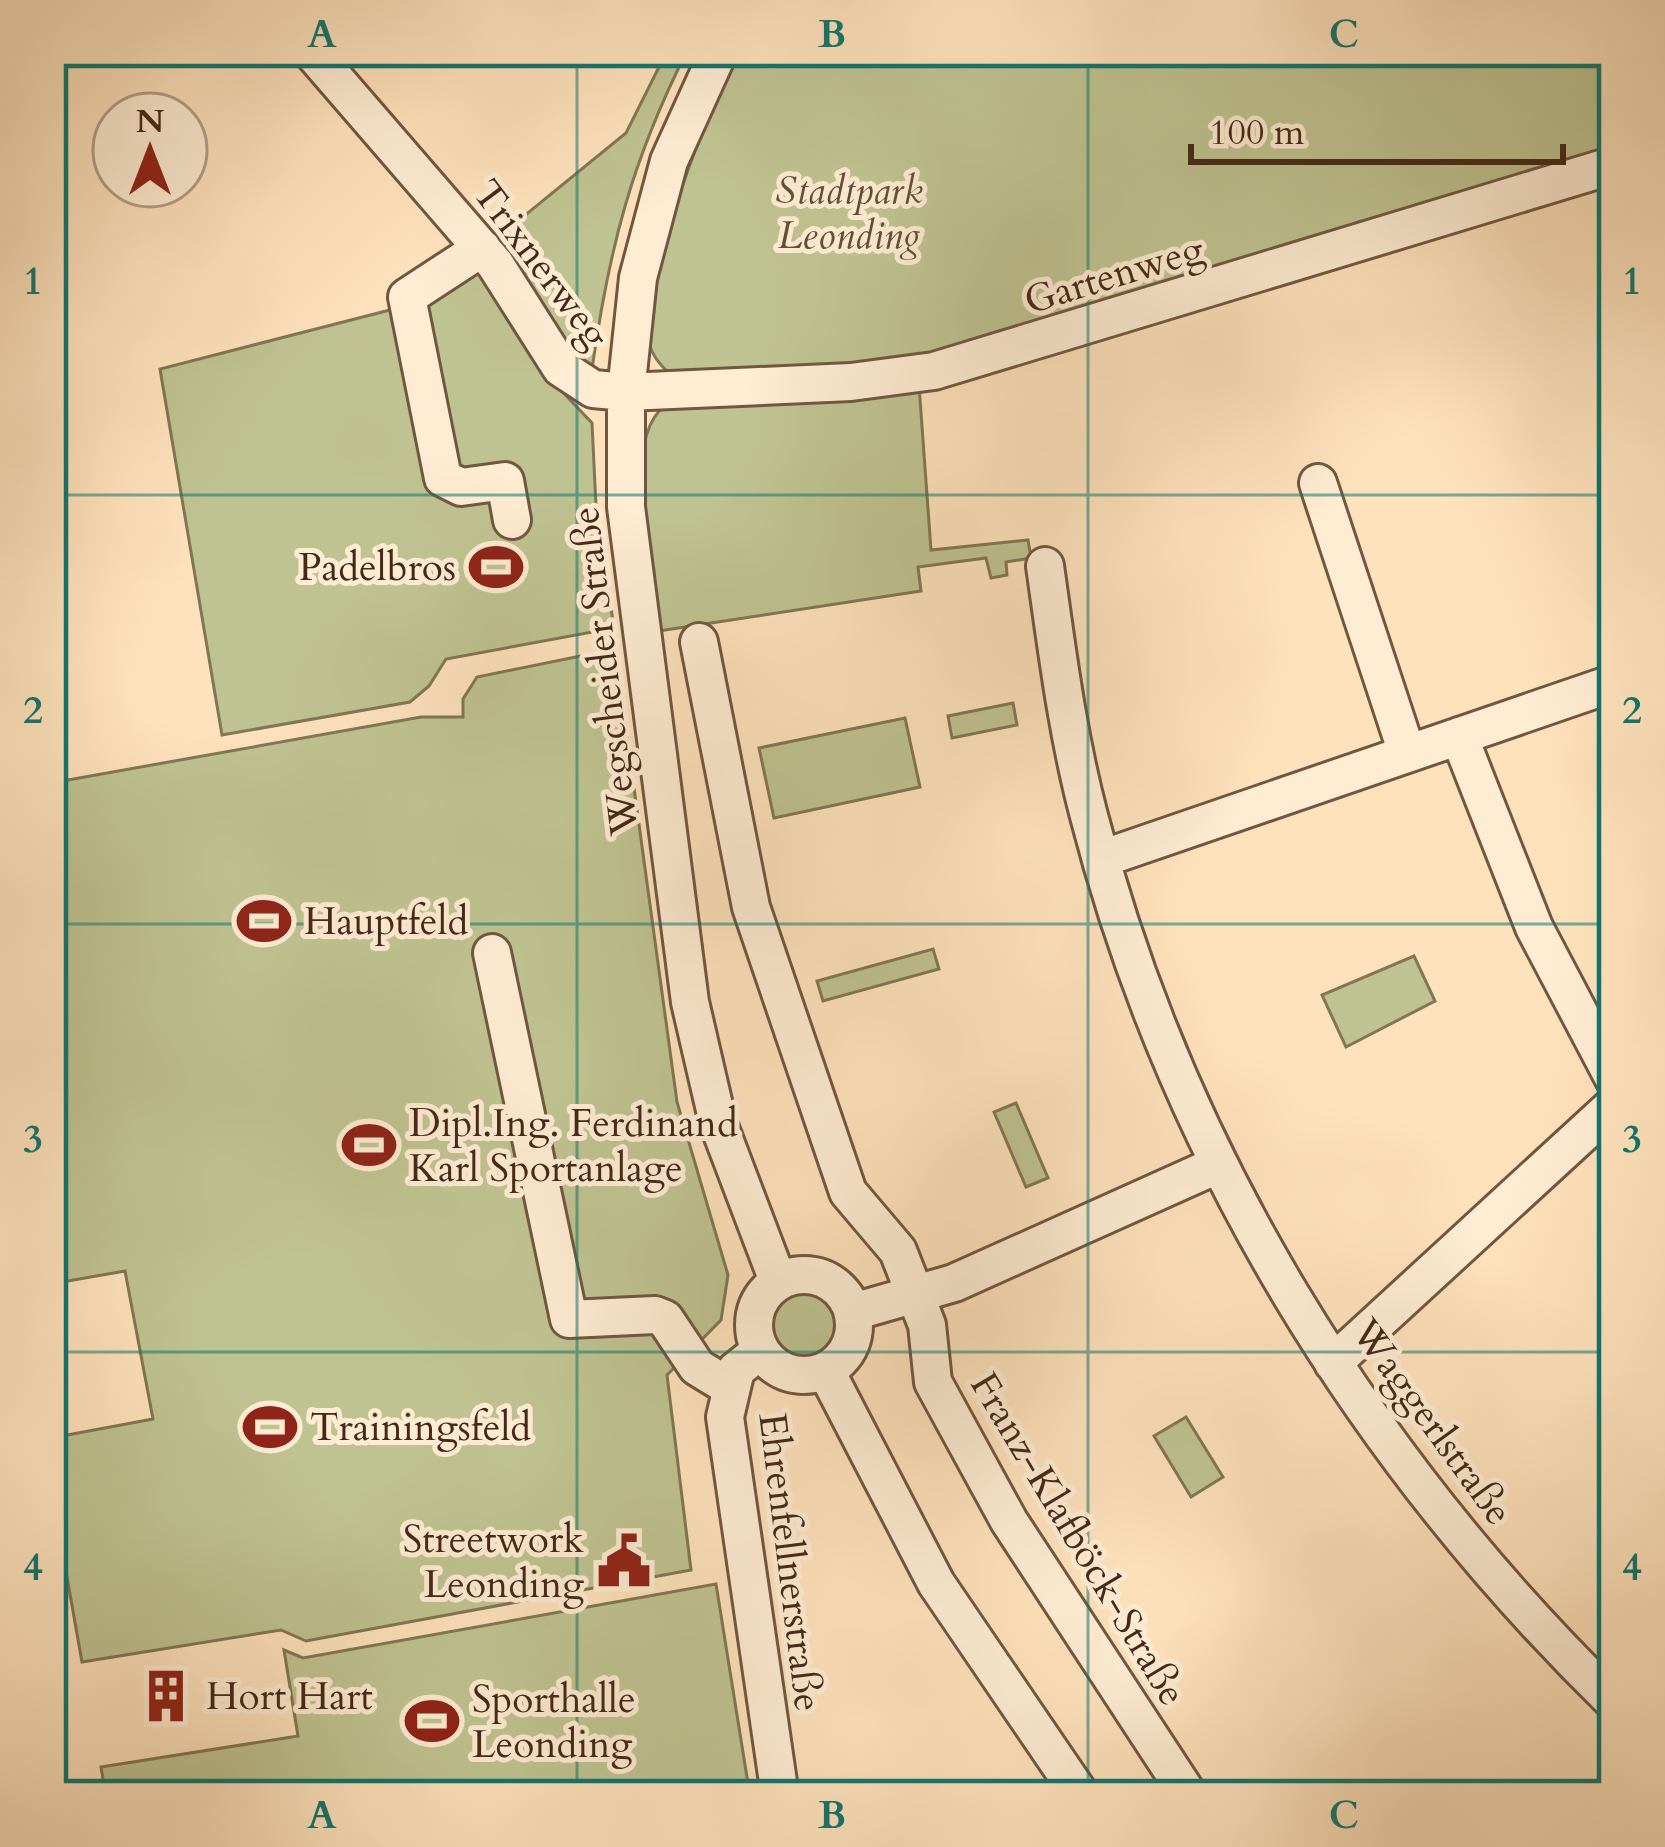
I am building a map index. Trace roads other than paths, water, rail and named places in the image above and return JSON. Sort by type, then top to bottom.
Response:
[{"type":"street","name":"Trixnerweg","points":[[311,51],[482,248],[561,368],[593,389],[626,392]]},
{"type":"street","name":"Wegscheider Straße","points":[[719,51],[669,161],[648,231],[629,332],[626,507],[690,1002],[723,1141],[778,1281]]},
{"type":"street","name":"Gartenweg","points":[[626,392],[851,382],[934,371],[1614,165]]},
{"type":"street","points":[[482,248],[407,297],[443,478],[461,487],[506,481],[512,520]]},
{"type":"street","points":[[1318,483],[1407,753]]},
{"type":"street","name":"Waggerlstraße","points":[[1045,566],[1073,752],[1101,859],[1163,1042],[1217,1165],[1333,1363],[1450,1524],[1614,1702]]},
{"type":"street","name":"Franz-Klafböck-Straße","points":[[699,642],[736,848],[771,977],[848,1192],[886,1232],[918,1293],[931,1342],[933,1382],[1009,1521],[1189,1796]]},
{"type":"street","points":[[1101,859],[1614,683]]},
{"type":"street","points":[[1459,736],[1534,927],[1614,1079]]},
{"type":"street","points":[[492,953],[569,1319],[655,1315],[665,1319],[697,1367],[728,1386]]},
{"type":"street","points":[[1333,1363],[1614,1105]]},
{"type":"street","points":[[853,1312],[954,1282],[1217,1165]]},
{"type":"street","points":[[809,1275],[826,1279],[848,1299],[853,1312],[852,1341],[826,1370],[792,1374],[760,1351],[753,1322],[757,1304],[778,1281],[809,1275]]},
{"type":"street","name":"Ehrenfellnerstraße","points":[[760,1351],[736,1370],[728,1386],[725,1417],[780,1796]]},
{"type":"street","points":[[826,1370],[936,1583],[1081,1796]]},
{"type":"place","name":"Padelbros","points":[[496,567]]},
{"type":"place","name":"Hauptfeld","points":[[264,921]]},
{"type":"place","name":"Dipl.Ing. Ferdinand Karl Sportanlage","points":[[369,1145]]},
{"type":"place","name":"Trainingsfeld","points":[[270,1427]]},
{"type":"place","name":"Streetwork Leonding","points":[[624,1561]]},
{"type":"place","name":"Hort Hart","points":[[166,1696]]},
{"type":"place","name":"Sporthalle Leonding","points":[[432,1721]]},
{"type":"park label","name":"Stadtpark Leonding","points":[[849,212]]}]
